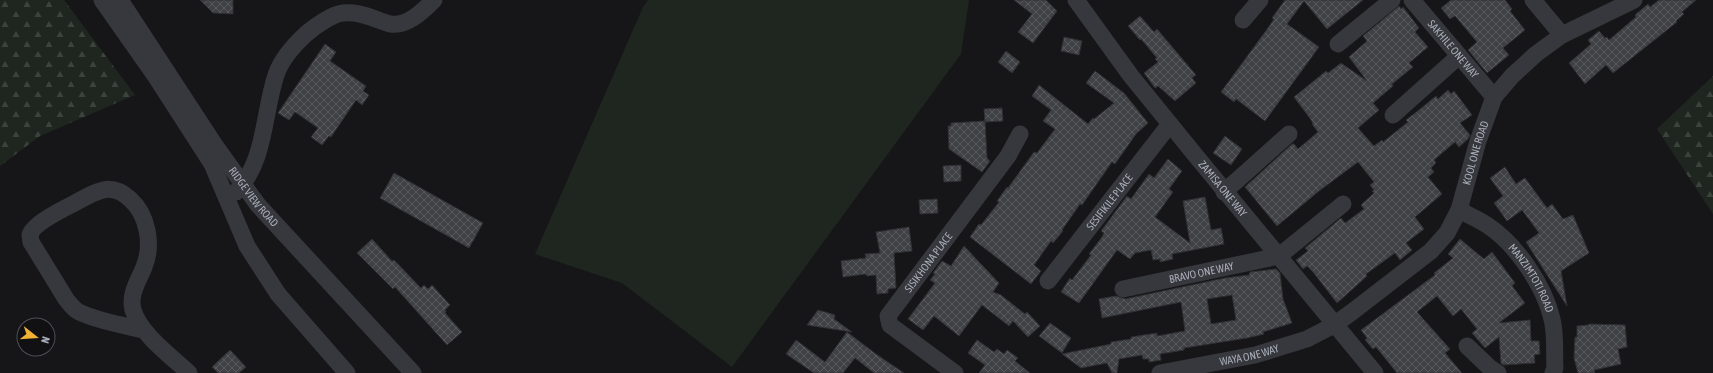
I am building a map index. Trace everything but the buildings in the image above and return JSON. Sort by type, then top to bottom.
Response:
[{"type":"street","name":"RIDGE VIEW ROAD","points":[[102,0],[212,164],[247,246],[278,294],[347,373]]},
{"type":"street","name":"RIDGE VIEW ROAD","points":[[120,0],[214,144],[258,205],[413,373]]},
{"type":"street","points":[[227,201],[244,184],[257,158],[276,74],[288,54],[306,34],[324,21],[342,13],[365,15],[391,24],[403,23],[422,12],[434,0]]},
{"type":"street","name":"ZAMISA ONE WAY","points":[[1076,0],[1132,76],[1224,192],[1279,256],[1334,325],[1375,373]]},
{"type":"street","points":[[1243,20],[1260,0]]},
{"type":"street","points":[[1338,44],[1392,0]]},
{"type":"street","name":"SAKHILE ONE WAY","points":[[1412,0],[1494,97]]},
{"type":"street","points":[[1533,0],[1562,35]]},
{"type":"street","name":"KOOL ONE ROAD","points":[[1334,325],[1431,251],[1447,233],[1459,210],[1478,140],[1494,97],[1512,76],[1536,54],[1562,35],[1634,0]]},
{"type":"street","points":[[1393,115],[1459,56]]},
{"type":"street","name":"SESIFIKILE PLACE","points":[[1048,281],[1170,124]]},
{"type":"street","name":"SISIKHONA PLACE","points":[[955,373],[890,325],[888,316],[1008,156],[1020,134]]},
{"type":"street","points":[[1224,192],[1289,134]]},
{"type":"street","points":[[143,330],[89,316],[78,312],[72,307],[31,242],[30,235],[34,227],[103,188],[113,189],[126,196],[136,205],[147,230],[148,248],[146,260],[131,300],[134,311],[143,330],[189,373]]},
{"type":"street","points":[[1279,256],[1343,204]]},
{"type":"street","name":"MANZIMTOTI ROAD","points":[[1459,210],[1486,224],[1501,236],[1520,256],[1540,287],[1547,302],[1552,320],[1555,368],[1553,373]]},
{"type":"street","name":"BRAVO ONE WAY","points":[[1123,289],[1279,256]]},
{"type":"street","name":"WAYA ONE WAY","points":[[1160,373],[1255,355],[1307,339],[1334,325]]},
{"type":"street","points":[[1467,346],[1490,368],[1498,373]]},
{"type":"green space","points":[[0,0],[64,0],[135,95],[40,136],[0,166]]},
{"type":"green space","points":[[648,0],[969,0],[961,54],[732,367],[622,283],[535,254],[643,7]]},
{"type":"green space","points":[[1713,76],[1713,214],[1657,129]]}]
